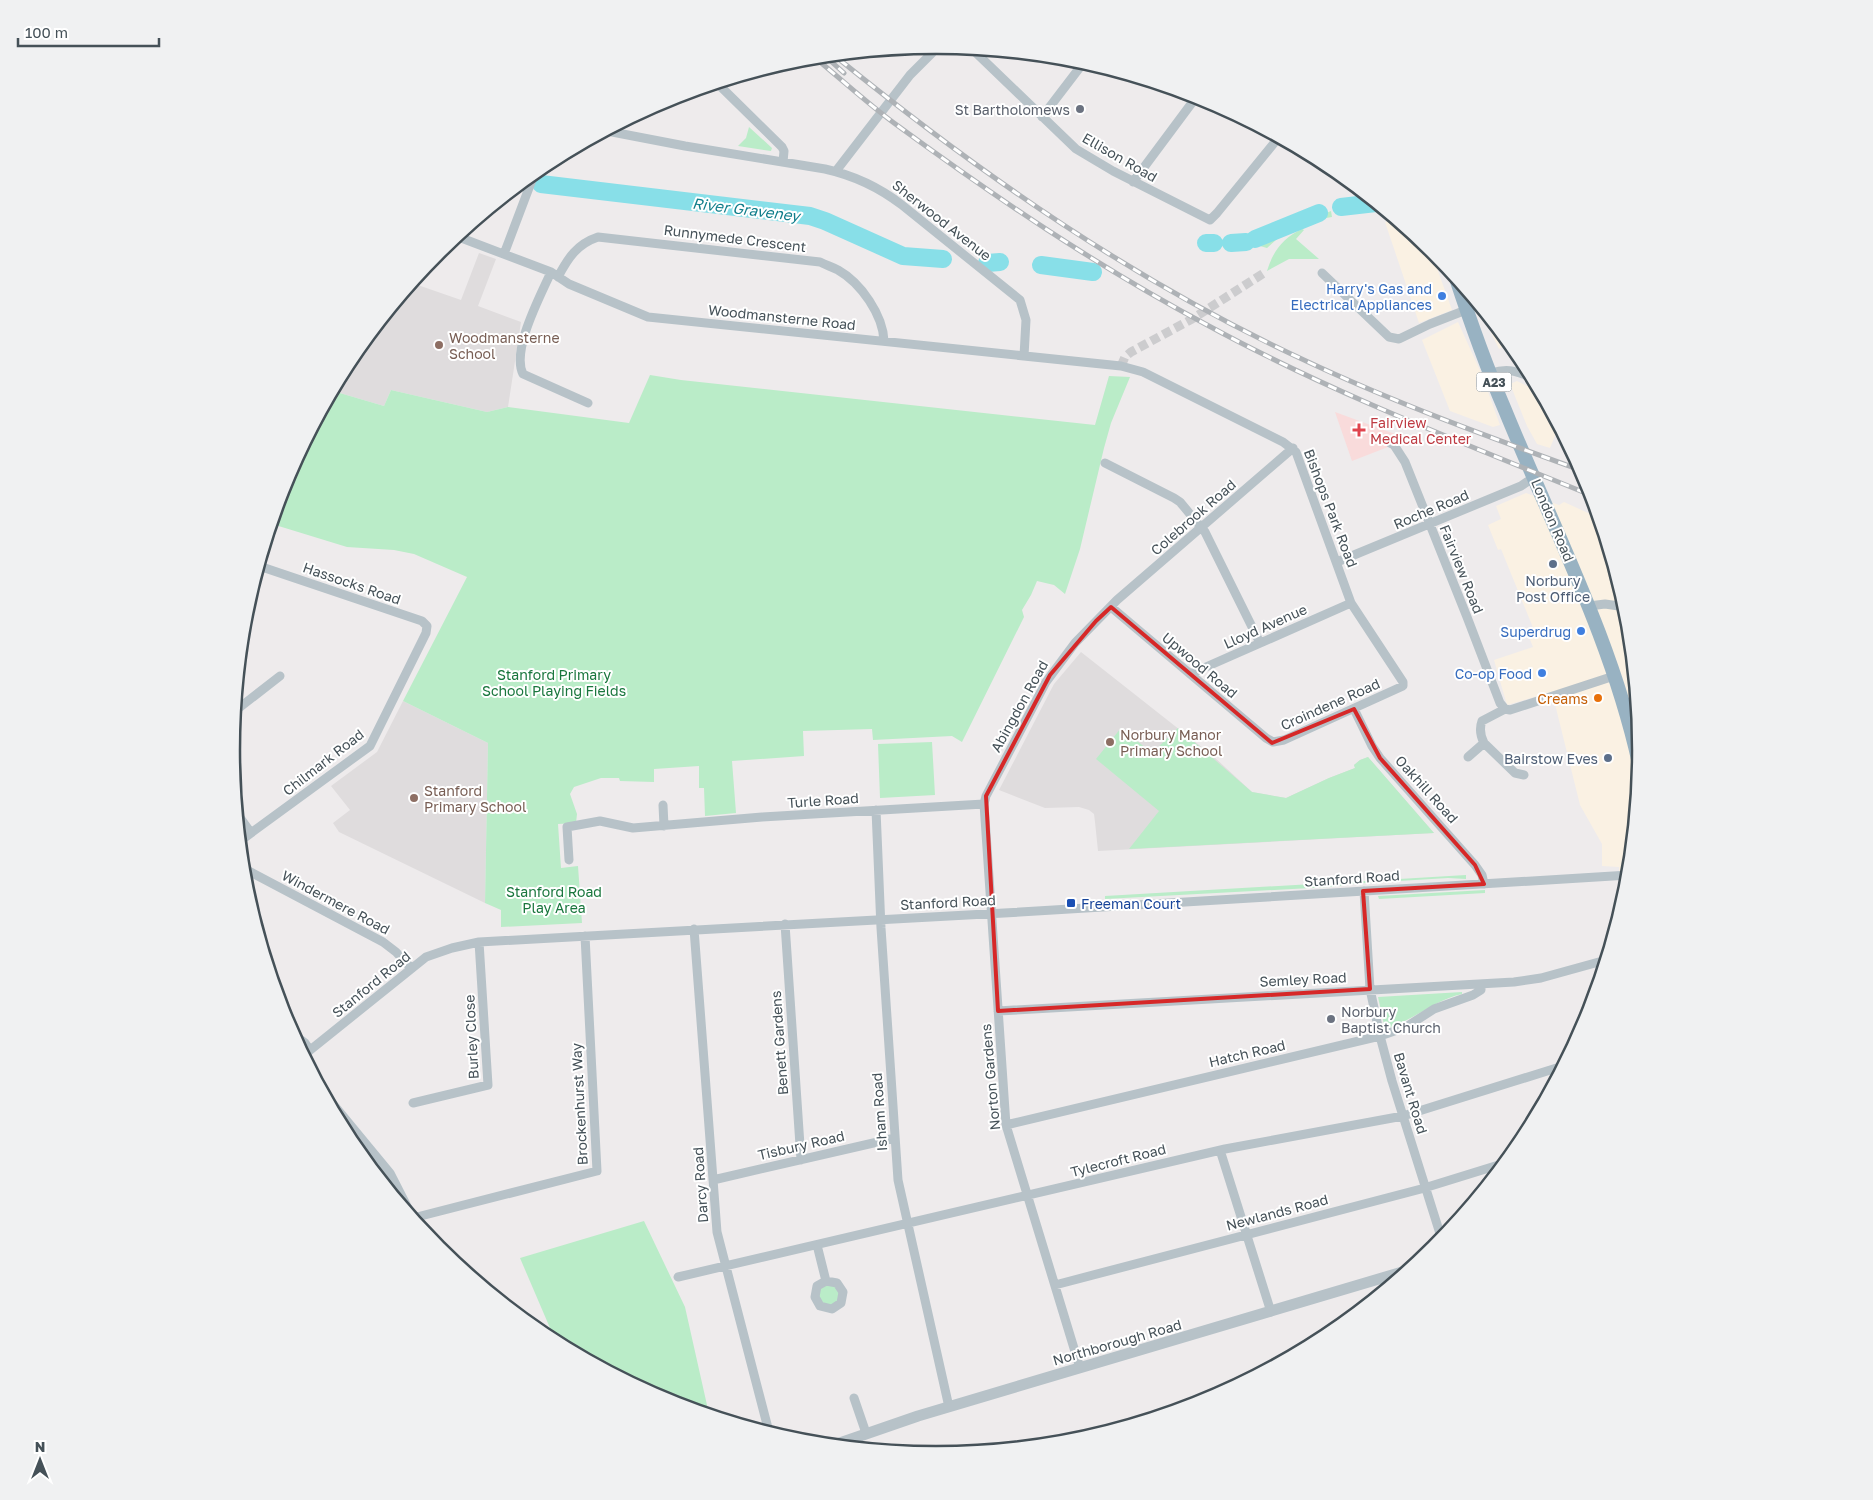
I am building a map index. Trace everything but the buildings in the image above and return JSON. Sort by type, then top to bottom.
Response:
[{"type":"highway","name":"London Road","points":[[1460,291],[1504,410],[1589,606],[1614,676],[1633,742]]},
{"type":"street","points":[[836,171],[896,91],[931,54]]},
{"type":"street","name":"Ellison Road","points":[[978,55],[1083,154],[1133,182],[1210,220],[1274,142]]},
{"type":"street","points":[[1042,117],[1079,69]]},
{"type":"street","points":[[722,88],[782,147],[784,151],[783,162]]},
{"type":"street","points":[[1133,182],[1192,103]]},
{"type":"street","name":"Sherwood Avenue","points":[[617,132],[685,146],[836,171],[891,196],[1020,300],[1026,320],[1024,356]]},
{"type":"street","points":[[504,254],[530,186]]},
{"type":"street","name":"Runnymede Crescent","points":[[588,403],[523,374],[520,367],[523,343],[529,323],[555,274],[580,245],[598,237],[820,262],[839,271],[858,287],[869,300],[881,324],[884,341]]},
{"type":"street","name":"Woodmansterne Road","points":[[464,239],[555,274],[569,284],[648,317],[1121,366]]},
{"type":"street","points":[[1322,273],[1393,339],[1399,339],[1466,310]]},
{"type":"street","name":"Bishops Park Road","points":[[1121,366],[1143,372],[1293,448],[1300,459],[1352,603],[1403,682],[1403,686],[1397,690]]},
{"type":"street","points":[[1491,373],[1514,370],[1521,373]]},
{"type":"street","name":"Fairview Road","points":[[1390,443],[1394,444],[1404,462],[1471,626],[1500,703],[1505,709]]},
{"type":"street","name":"Colebrook Road","points":[[1111,607],[1293,448]]},
{"type":"street","points":[[1105,463],[1180,502],[1202,528],[1212,544],[1260,643]]},
{"type":"street","name":"Roche Road","points":[[1337,562],[1528,482],[1534,477]]},
{"type":"street","name":"Hassocks Road","points":[[265,568],[422,621],[427,626],[426,633]]},
{"type":"street","name":"Lloyd Avenue","points":[[1190,674],[1352,603]]},
{"type":"street","points":[[1589,606],[1605,604],[1617,605]]},
{"type":"street","name":"Upwood Road","points":[[1111,607],[1273,742]]},
{"type":"street","name":"Abingdon Road","points":[[984,804],[986,796],[1050,675],[1075,643],[1111,607]]},
{"type":"street","name":"Chilmark Road","points":[[246,837],[370,746],[426,633]]},
{"type":"street","points":[[242,706],[280,676]]},
{"type":"street","points":[[1524,775],[1514,773],[1484,743],[1479,728],[1482,720],[1505,709],[1510,710],[1614,676]]},
{"type":"street","name":"Croindene Road","points":[[1273,742],[1284,740],[1397,690]]},
{"type":"street","name":"Oakhill Road","points":[[1354,709],[1380,758],[1475,865],[1482,875],[1484,884]]},
{"type":"street","points":[[1468,757],[1484,743]]},
{"type":"street","name":"Turle Road","points":[[569,860],[567,827],[600,821],[629,828],[984,804]]},
{"type":"street","name":"Norton Gardens","points":[[984,804],[1006,1125],[1080,1368]]},
{"type":"street","points":[[662,805],[664,826]]},
{"type":"street","name":"Isham Road","points":[[876,810],[880,919],[898,1180],[949,1407]]},
{"type":"street","points":[[244,824],[251,833]]},
{"type":"street","name":"Windermere Road","points":[[252,873],[383,942],[396,952],[411,968]]},
{"type":"street","name":"Stanford Road","points":[[309,1051],[426,957],[479,942],[1621,876]]},
{"type":"street","name":"Bavant Road","points":[[1364,891],[1370,989],[1380,1036],[1439,1231]]},
{"type":"street","name":"Benett Gardens","points":[[785,924],[801,1160]]},
{"type":"street","name":"Darcy Road","points":[[694,929],[716,1224],[725,1266],[767,1426]]},
{"type":"street","name":"Brockenhurst Way","points":[[420,1216],[597,1171],[585,936]]},
{"type":"street","name":"Burley Close","points":[[413,1103],[488,1086],[479,942]]},
{"type":"street","name":"Semley Road","points":[[998,1011],[1532,980],[1600,962]]},
{"type":"street","name":"Hatch Road","points":[[1006,1125],[1380,1036],[1406,1027],[1439,1007],[1473,996],[1481,990],[1481,984]]},
{"type":"street","name":"Tylecroft Road","points":[[678,1277],[1220,1150],[1403,1116],[1554,1070]]},
{"type":"street","points":[[352,1128],[390,1174],[400,1194]]},
{"type":"street","name":"Tisbury Road","points":[[713,1180],[895,1138]]},
{"type":"street","points":[[1220,1150],[1271,1312]]},
{"type":"street","name":"Newlands Road","points":[[1055,1285],[1425,1187],[1495,1166]]},
{"type":"street","points":[[817,1245],[826,1281]]},
{"type":"street","name":"Northborough Road","points":[[847,1440],[949,1407],[1394,1275]]},
{"type":"street","points":[[854,1398],[866,1433]]},
{"type":"highlighted area","points":[[1111,607],[1272,743],[1354,709],[1380,758],[1475,865],[1484,884],[1363,891],[1370,989],[998,1011],[986,796],[1050,675],[1096,621]]},
{"type":"shaded area","points":[[1388,221],[1396,227],[1436,265],[1452,310],[1419,323],[1385,222]]},
{"type":"shaded area","name":"Woodmansterne School","points":[[479,253],[496,259],[478,306],[521,322],[508,407],[487,412],[391,390],[384,406],[340,393],[384,326],[418,285],[461,300]]},
{"type":"shaded area","points":[[1458,322],[1482,375],[1500,425],[1493,427],[1450,411],[1422,340]]},
{"type":"shaded area","points":[[1486,323],[1503,346],[1499,349]]},
{"type":"shaded area","points":[[1517,381],[1530,388],[1556,433],[1550,448],[1537,444],[1527,426],[1510,384]]},
{"type":"shaded area","points":[[1335,412],[1395,434],[1395,439],[1391,440],[1388,447],[1352,461]]},
{"type":"shaded area","points":[[1526,493],[1559,505],[1564,502],[1592,515],[1596,526],[1619,614],[1627,659],[1631,704],[1633,750],[1631,796],[1627,841],[1619,886],[1619,867],[1602,866],[1602,844],[1580,805],[1552,692],[1507,705],[1494,660],[1533,647],[1529,637],[1536,635],[1501,549],[1498,550],[1488,525],[1501,519],[1496,506]]},
{"type":"shaded area","name":"Norbury Manor Primary School","points":[[1081,652],[1213,756],[1252,792],[1286,798],[1355,768],[1354,765],[1368,757],[1434,833],[1098,851],[1094,814],[1089,810],[1079,807],[1045,808],[999,790],[1054,684]]},
{"type":"shaded area","name":"Stanford Primary School","points":[[403,701],[488,743],[485,903],[339,832],[333,823],[350,810],[331,786],[377,752]]},
{"type":"green space","points":[[749,127],[772,148],[771,151],[738,146],[746,138]]},
{"type":"green space","points":[[1331,211],[1332,217],[1320,219],[1285,232],[1267,248],[1255,242]]},
{"type":"green space","points":[[1302,229],[1304,230],[1296,239],[1319,259],[1289,259],[1267,271],[1272,257],[1284,241]]},
{"type":"green space","points":[[650,375],[681,380],[1095,425],[1109,376],[1130,377],[1111,423],[1080,549],[1065,594],[1054,585],[1037,581],[1022,610],[1024,617],[962,742],[952,736],[873,740],[872,729],[803,731],[804,756],[732,761],[736,813],[705,816],[704,788],[699,788],[699,766],[654,769],[654,782],[620,781],[619,778],[601,778],[574,787],[570,794],[577,814],[576,823],[558,824],[561,868],[578,866],[582,923],[501,927],[501,910],[485,903],[488,743],[403,701],[467,577],[414,554],[394,550],[347,547],[277,526],[312,442],[340,393],[384,406],[391,390],[487,412],[508,407],[629,423]]},
{"type":"green space","points":[[1121,728],[1152,753],[1178,728],[1252,792],[1286,798],[1355,768],[1354,765],[1368,757],[1434,833],[1129,849],[1159,811],[1096,759]]},
{"type":"green space","points":[[932,742],[935,795],[880,798],[878,744]]},
{"type":"green space","points":[[1466,875],[1466,879],[1448,878],[1349,884],[1349,882]]},
{"type":"green space","points":[[1346,882],[1346,885],[1329,887],[1105,899],[1105,896]]},
{"type":"green space","points":[[1485,890],[1485,893],[1379,899],[1378,896]]},
{"type":"green space","points":[[1462,992],[1462,994],[1442,1001],[1405,1021],[1385,1029],[1378,997]]},
{"type":"green space","points":[[644,1221],[685,1307],[707,1407],[670,1393],[629,1374],[588,1353],[551,1329],[520,1258]]},
{"type":"green space","points":[[824,1283],[840,1288],[837,1305],[822,1305],[817,1290]]},
{"type":"waterway","name":"River Graveney","points":[[541,184],[810,216],[903,256],[943,259]]},
{"type":"waterway","name":"River Graveney","points":[[1341,207],[1367,204]]},
{"type":"waterway","name":"River Graveney","points":[[1255,239],[1319,213]]},
{"type":"waterway","name":"River Graveney","points":[[1231,243],[1246,242]]},
{"type":"waterway","name":"River Graveney","points":[[1206,243],[1214,243]]},
{"type":"waterway","name":"River Graveney","points":[[987,263],[1000,262]]},
{"type":"waterway","name":"River Graveney","points":[[1041,265],[1093,272]]},
{"type":"tunnel","points":[[1121,366],[1125,357],[1131,352],[1192,319],[1264,273]]},
{"type":"railway","points":[[841,61],[949,145],[1005,185],[1121,261],[1181,297],[1338,376],[1407,405],[1572,467]]},
{"type":"railway","points":[[832,62],[844,73]]},
{"type":"railway","points":[[822,64],[884,115],[970,178],[1127,280],[1255,350],[1350,395],[1447,437],[1583,492]]},
{"type":"place","name":"St Bartholomews","points":[[1080,109]]},
{"type":"place","name":"Harry's Gas and Electrical Appliances","points":[[1442,296]]},
{"type":"place","name":"Woodmansterne School","points":[[439,345]]},
{"type":"place","name":"Fairview Medical Center","points":[[1359,430]]},
{"type":"place","name":"Norbury Post Office","points":[[1553,564]]},
{"type":"place","name":"Superdrug","points":[[1581,631]]},
{"type":"place","name":"Co-op Food","points":[[1542,673]]},
{"type":"place","name":"Creams","points":[[1598,698]]},
{"type":"place","name":"Norbury Manor Primary School","points":[[1110,742]]},
{"type":"place","name":"Bairstow Eves","points":[[1608,758]]},
{"type":"place","name":"Stanford Primary School","points":[[414,798]]},
{"type":"place","name":"Freeman Court","points":[[1071,903]]},
{"type":"place","name":"Norbury Baptist Church","points":[[1331,1019]]},
{"type":"park label","name":"Stanford Primary School Playing Fields","points":[[554,682]]},
{"type":"park label","name":"Stanford Road Play Area","points":[[554,900]]}]
